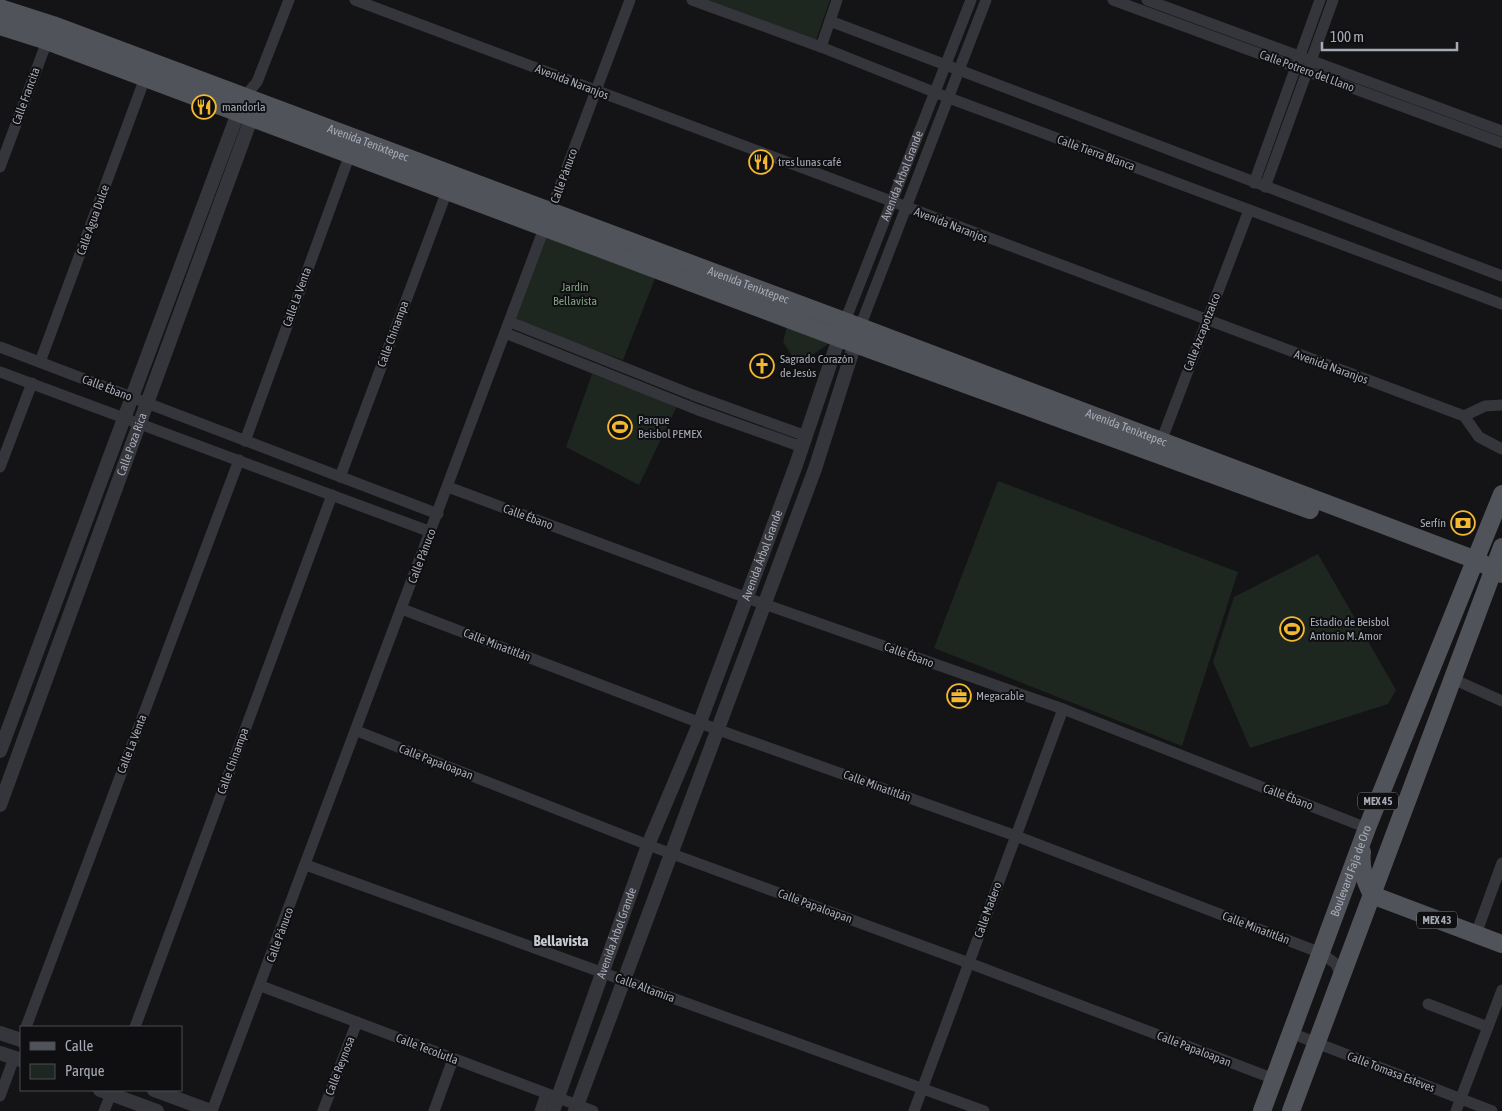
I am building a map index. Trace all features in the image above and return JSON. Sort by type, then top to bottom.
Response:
[{"type":"main road","name":"Avenida Tenixtepec","points":[[0,8],[146,78],[248,107],[350,154],[446,190],[548,220],[853,324],[1005,390]]},
{"type":"main road","name":"Avenida Tenixtepec","points":[[0,26],[50,33],[548,220],[847,341],[1005,390],[1495,574]]},
{"type":"main road","name":"Boulevard Faja de Oro","points":[[1262,1111],[1367,828],[1475,565],[1502,494]]},
{"type":"main road","name":"MEX 45","points":[[1291,1111],[1453,680],[1495,574],[1502,547]]},
{"type":"main road","points":[[1367,828],[1361,862],[1364,880],[1372,895]]},
{"type":"main road","name":"MEX 43","points":[[1372,895],[1502,944]]},
{"type":"street","name":"Calle Poza Rica","points":[[0,805],[140,423],[257,82],[290,0]]},
{"type":"street","name":"Avenida Naranjos","points":[[355,0],[1206,321],[1464,416]]},
{"type":"street","name":"Calle Pánuco","points":[[212,1111],[357,731],[630,0]]},
{"type":"street","name":"Calle Tierra Blanca","points":[[692,0],[1502,304]]},
{"type":"street","points":[[821,47],[837,0]]},
{"type":"street","name":"Avenida Árbol Grande","points":[[552,1101],[602,972],[648,845],[700,722],[804,441],[847,341],[892,203],[947,66],[971,0]]},
{"type":"street","name":"Avenida Árbol Grande","points":[[853,324],[906,208],[986,0]]},
{"type":"street","name":"Calle Potrero del Llano","points":[[1113,0],[1502,131]]},
{"type":"street","name":"Calle Potrero del Llano","points":[[1148,0],[1502,143]]},
{"type":"street","points":[[1260,185],[1303,64],[1320,0]]},
{"type":"street","points":[[1303,64],[1333,0]]},
{"type":"street","points":[[830,21],[1502,276]]},
{"type":"street","name":"Calle Francita","points":[[0,167],[50,33]]},
{"type":"street","name":"Calle Agua Dulce","points":[[40,362],[146,78]]},
{"type":"street","name":"Calle Poza Rica","points":[[0,751],[124,418],[248,107]]},
{"type":"street","name":"Calle La Venta","points":[[245,440],[350,154]]},
{"type":"street","name":"Calle Chinampa","points":[[340,477],[446,190]]},
{"type":"street","name":"Calle Azcapotzalco","points":[[1159,447],[1248,210]]},
{"type":"street","points":[[510,322],[804,441]]},
{"type":"street","points":[[505,334],[698,410],[804,441]]},
{"type":"street","name":"Avenida Árbol Grande","points":[[576,1108],[814,469],[847,341]]},
{"type":"street","name":"Calle Ébano","points":[[0,347],[438,514]]},
{"type":"street","name":"Calle Ébano","points":[[0,372],[431,532]]},
{"type":"street","points":[[0,467],[32,383]]},
{"type":"street","points":[[1502,405],[1485,406],[1464,416],[1479,437],[1502,449]]},
{"type":"street","name":"Calle La Venta","points":[[26,1026],[239,460]]},
{"type":"street","name":"Calle Ébano","points":[[448,488],[746,598],[1063,710],[1367,828]]},
{"type":"street","name":"Calle Chinampa","points":[[135,1026],[332,495]]},
{"type":"street","name":"Calle Minatitlán","points":[[402,609],[716,729],[1016,836],[1321,953],[1336,964],[1341,977]]},
{"type":"street","points":[[1453,680],[1502,701]]},
{"type":"street","points":[[20,698],[29,699],[36,705]]},
{"type":"street","name":"Calle Madero","points":[[914,1111],[1063,710]]},
{"type":"street","name":"Calle Papaloapan","points":[[357,731],[648,845],[969,962],[1274,1079]]},
{"type":"street","points":[[7,732],[14,739],[24,741]]},
{"type":"street","points":[[1476,934],[1502,863]]},
{"type":"street","name":"Calle Altamira","points":[[306,865],[984,1111]]},
{"type":"street","name":"Calle Tecolutla","points":[[261,986],[454,1059],[552,1101],[593,1111]]},
{"type":"street","points":[[1456,1111],[1502,990]]},
{"type":"street","points":[[1428,1004],[1488,1026]]},
{"type":"street","name":"Calle Reynosa","points":[[324,1111],[357,1022]]},
{"type":"street","points":[[0,1032],[20,1040]]},
{"type":"street","name":"Calle Tomasa Esteves","points":[[1291,1033],[1492,1111]]},
{"type":"street","points":[[0,1052],[18,1059],[0,1096]]},
{"type":"street","points":[[434,1111],[454,1059]]},
{"type":"street","points":[[157,1091],[212,1111]]},
{"type":"street","points":[[104,1111],[105,1092],[157,1111]]},
{"type":"street","points":[[540,1111],[552,1101]]},
{"type":"green space","points":[[707,0],[830,0],[816,40]]},
{"type":"green space","name":"Jardín Bellavista","points":[[546,233],[656,276],[623,360],[513,321]]},
{"type":"green space","points":[[787,326],[831,342],[798,365],[783,342]]},
{"type":"green space","name":"Parque Beisbol PEMEX","points":[[592,374],[677,406],[639,485],[566,447]]},
{"type":"green space","points":[[998,481],[1238,572],[1182,746],[934,648]]},
{"type":"green space","name":"Estadio de Beisbol Antonio M. Amor","points":[[1318,554],[1396,690],[1388,704],[1250,748],[1213,662],[1234,597]]},
{"type":"place","name":"mandorla","points":[[204,107]]},
{"type":"place","name":"tres lunas café","points":[[761,162]]},
{"type":"place","name":"Sagrado Corazón de Jesús","points":[[762,366]]},
{"type":"place","name":"Parque Beisbol PEMEX","points":[[620,427]]},
{"type":"place","name":"Serfín","points":[[1463,523]]},
{"type":"place","name":"Estadio de Beisbol Antonio M. Amor","points":[[1292,629]]},
{"type":"place","name":"Megacable","points":[[959,696]]},
{"type":"district","name":"Bellavista","points":[[561,940]]}]
